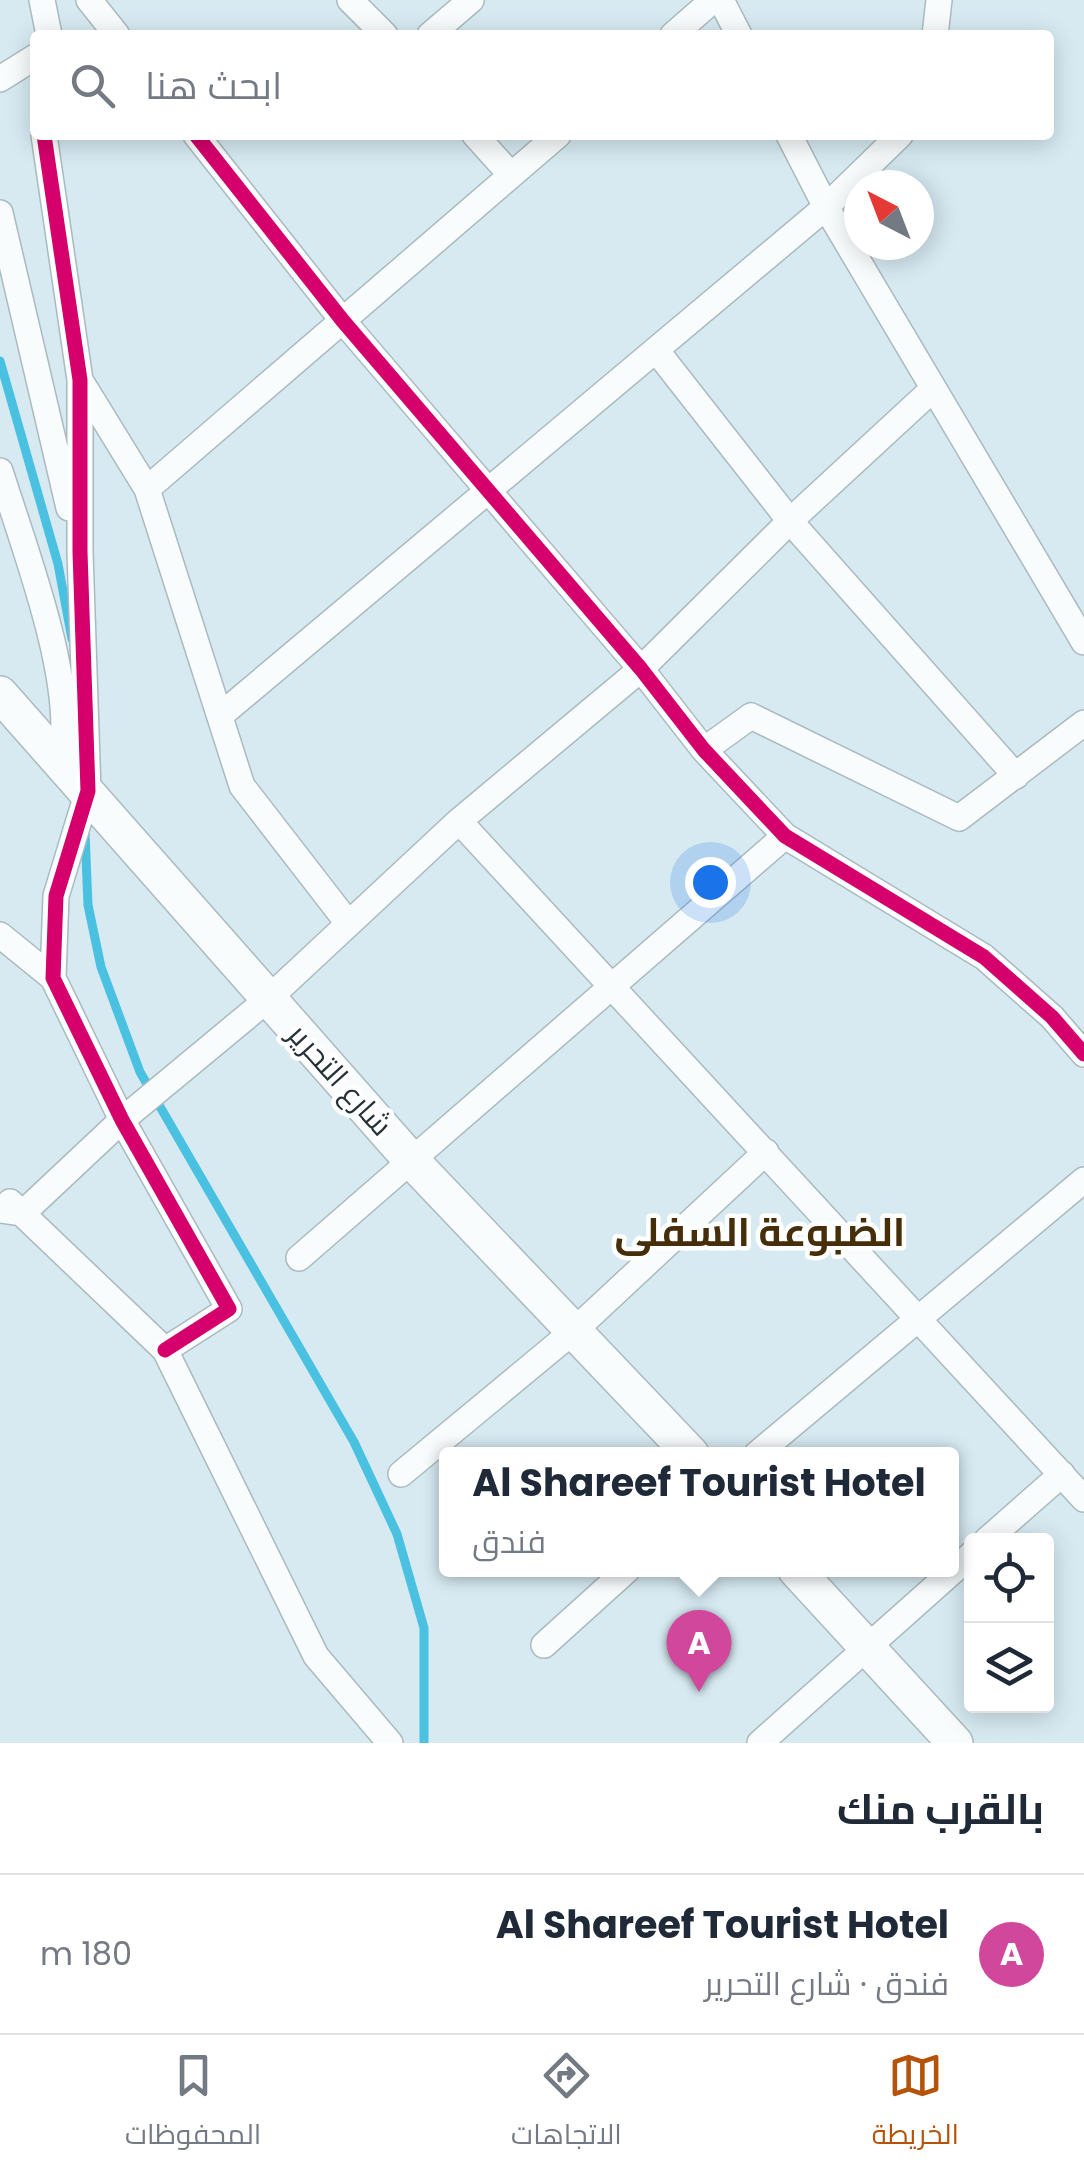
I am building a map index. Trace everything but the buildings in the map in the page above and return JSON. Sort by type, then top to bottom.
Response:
[{"type":"main road","name":"شارع التحرير","points":[[0,694],[411,1160],[685,1447]]},
{"type":"main road","points":[[802,1577],[954,1743]]},
{"type":"street","points":[[42,0],[48,30]]},
{"type":"street","points":[[90,0],[113,30]]},
{"type":"street","points":[[350,0],[380,30]]},
{"type":"street","points":[[436,30],[471,0]]},
{"type":"street","points":[[679,30],[713,0]]},
{"type":"street","points":[[721,0],[736,30]]},
{"type":"street","points":[[936,30],[940,0]]},
{"type":"street","points":[[0,79],[30,60]]},
{"type":"street","points":[[45,140],[80,380],[80,552],[88,791],[56,896],[53,978]]},
{"type":"street","points":[[200,140],[344,321],[641,669],[704,750],[785,836],[984,957],[1052,1017],[1084,1054]]},
{"type":"street","points":[[479,140],[511,176]]},
{"type":"street","points":[[147,489],[552,140]]},
{"type":"street","points":[[792,140],[932,389],[1084,642]]},
{"type":"street","points":[[222,714],[826,207],[895,140]]},
{"type":"street","points":[[0,213],[80,552]]},
{"type":"street","points":[[656,350],[790,521],[1016,776]]},
{"type":"street","points":[[80,380],[147,489],[242,786],[348,922]]},
{"type":"street","points":[[12,1211],[268,999],[459,821],[641,669],[790,521],[932,389]]},
{"type":"street","points":[[0,471],[60,680],[65,743],[60,761]]},
{"type":"street","points":[[704,750],[750,716],[960,818],[1084,723]]},
{"type":"street","points":[[459,821],[1084,1499]]},
{"type":"street","points":[[298,1258],[785,836]]},
{"type":"street","points":[[0,935],[53,978],[129,1114],[229,1309],[165,1350]]},
{"type":"street","points":[[402,1474],[576,1329],[766,1152]]},
{"type":"street","points":[[766,1447],[922,1320],[1084,1180]]},
{"type":"street","points":[[0,1194],[12,1211],[165,1350],[316,1656],[390,1743]]},
{"type":"street","points":[[994,1533],[1062,1474]]},
{"type":"street","points":[[544,1645],[618,1577]]},
{"type":"street","points":[[760,1743],[946,1577]]},
{"type":"waterway","points":[[0,361],[58,564],[72,639]]},
{"type":"waterway","points":[[85,833],[88,905],[101,967],[140,1072],[354,1442],[397,1534],[424,1628],[424,1743]]},
{"type":"cycle path","points":[[45,140],[80,380],[80,552],[88,791],[56,896],[53,978],[122,1120],[229,1309],[165,1350]]},
{"type":"cycle path","points":[[200,140],[343,321],[641,669],[704,750],[785,836],[984,957],[1052,1017],[1084,1054]]},
{"type":"place","name":"Al Shareef Tourist Hotel","points":[[699,1692]]},
{"type":"district","name":"الضبوعة السفلى","points":[[760,1232]]}]
